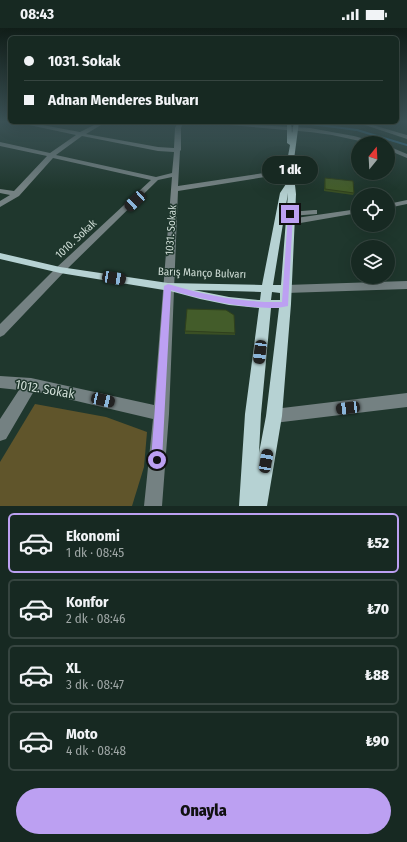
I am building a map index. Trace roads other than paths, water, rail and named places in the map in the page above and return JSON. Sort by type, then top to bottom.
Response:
[{"type":"main road","points":[[291,144],[292,151]]},
{"type":"main road","points":[[258,506],[274,416],[286,304],[292,194],[289,185],[293,144]]},
{"type":"main road","points":[[248,506],[253,414],[268,289],[284,193],[289,185]]},
{"type":"main road","name":"Barış Manço Bulvarı","points":[[0,256],[60,270],[168,286],[286,289]]},
{"type":"main road","points":[[168,286],[187,293],[266,305],[286,304]]},
{"type":"street","points":[[1,144],[42,154],[63,144]]},
{"type":"street","points":[[134,144],[158,149],[178,150]]},
{"type":"street","name":"1031. Sokak","points":[[153,506],[161,414],[178,144]]},
{"type":"street","points":[[395,151],[407,156]]},
{"type":"street","points":[[49,152],[156,179]]},
{"type":"street","points":[[0,204],[16,194],[49,152]]},
{"type":"street","points":[[174,189],[277,173],[290,174]]},
{"type":"street","name":"1010. Sokak","points":[[0,332],[60,270],[156,179],[176,174]]},
{"type":"street","points":[[0,191],[16,194]]},
{"type":"street","points":[[395,205],[407,202]]},
{"type":"street","points":[[290,218],[351,205]]},
{"type":"street","points":[[290,218],[351,212]]},
{"type":"street","points":[[286,289],[407,285]]},
{"type":"street","name":"1012. Sokak","points":[[0,382],[31,384],[161,414]]},
{"type":"street","points":[[0,433],[31,384]]},
{"type":"street","points":[[274,416],[407,400]]}]
